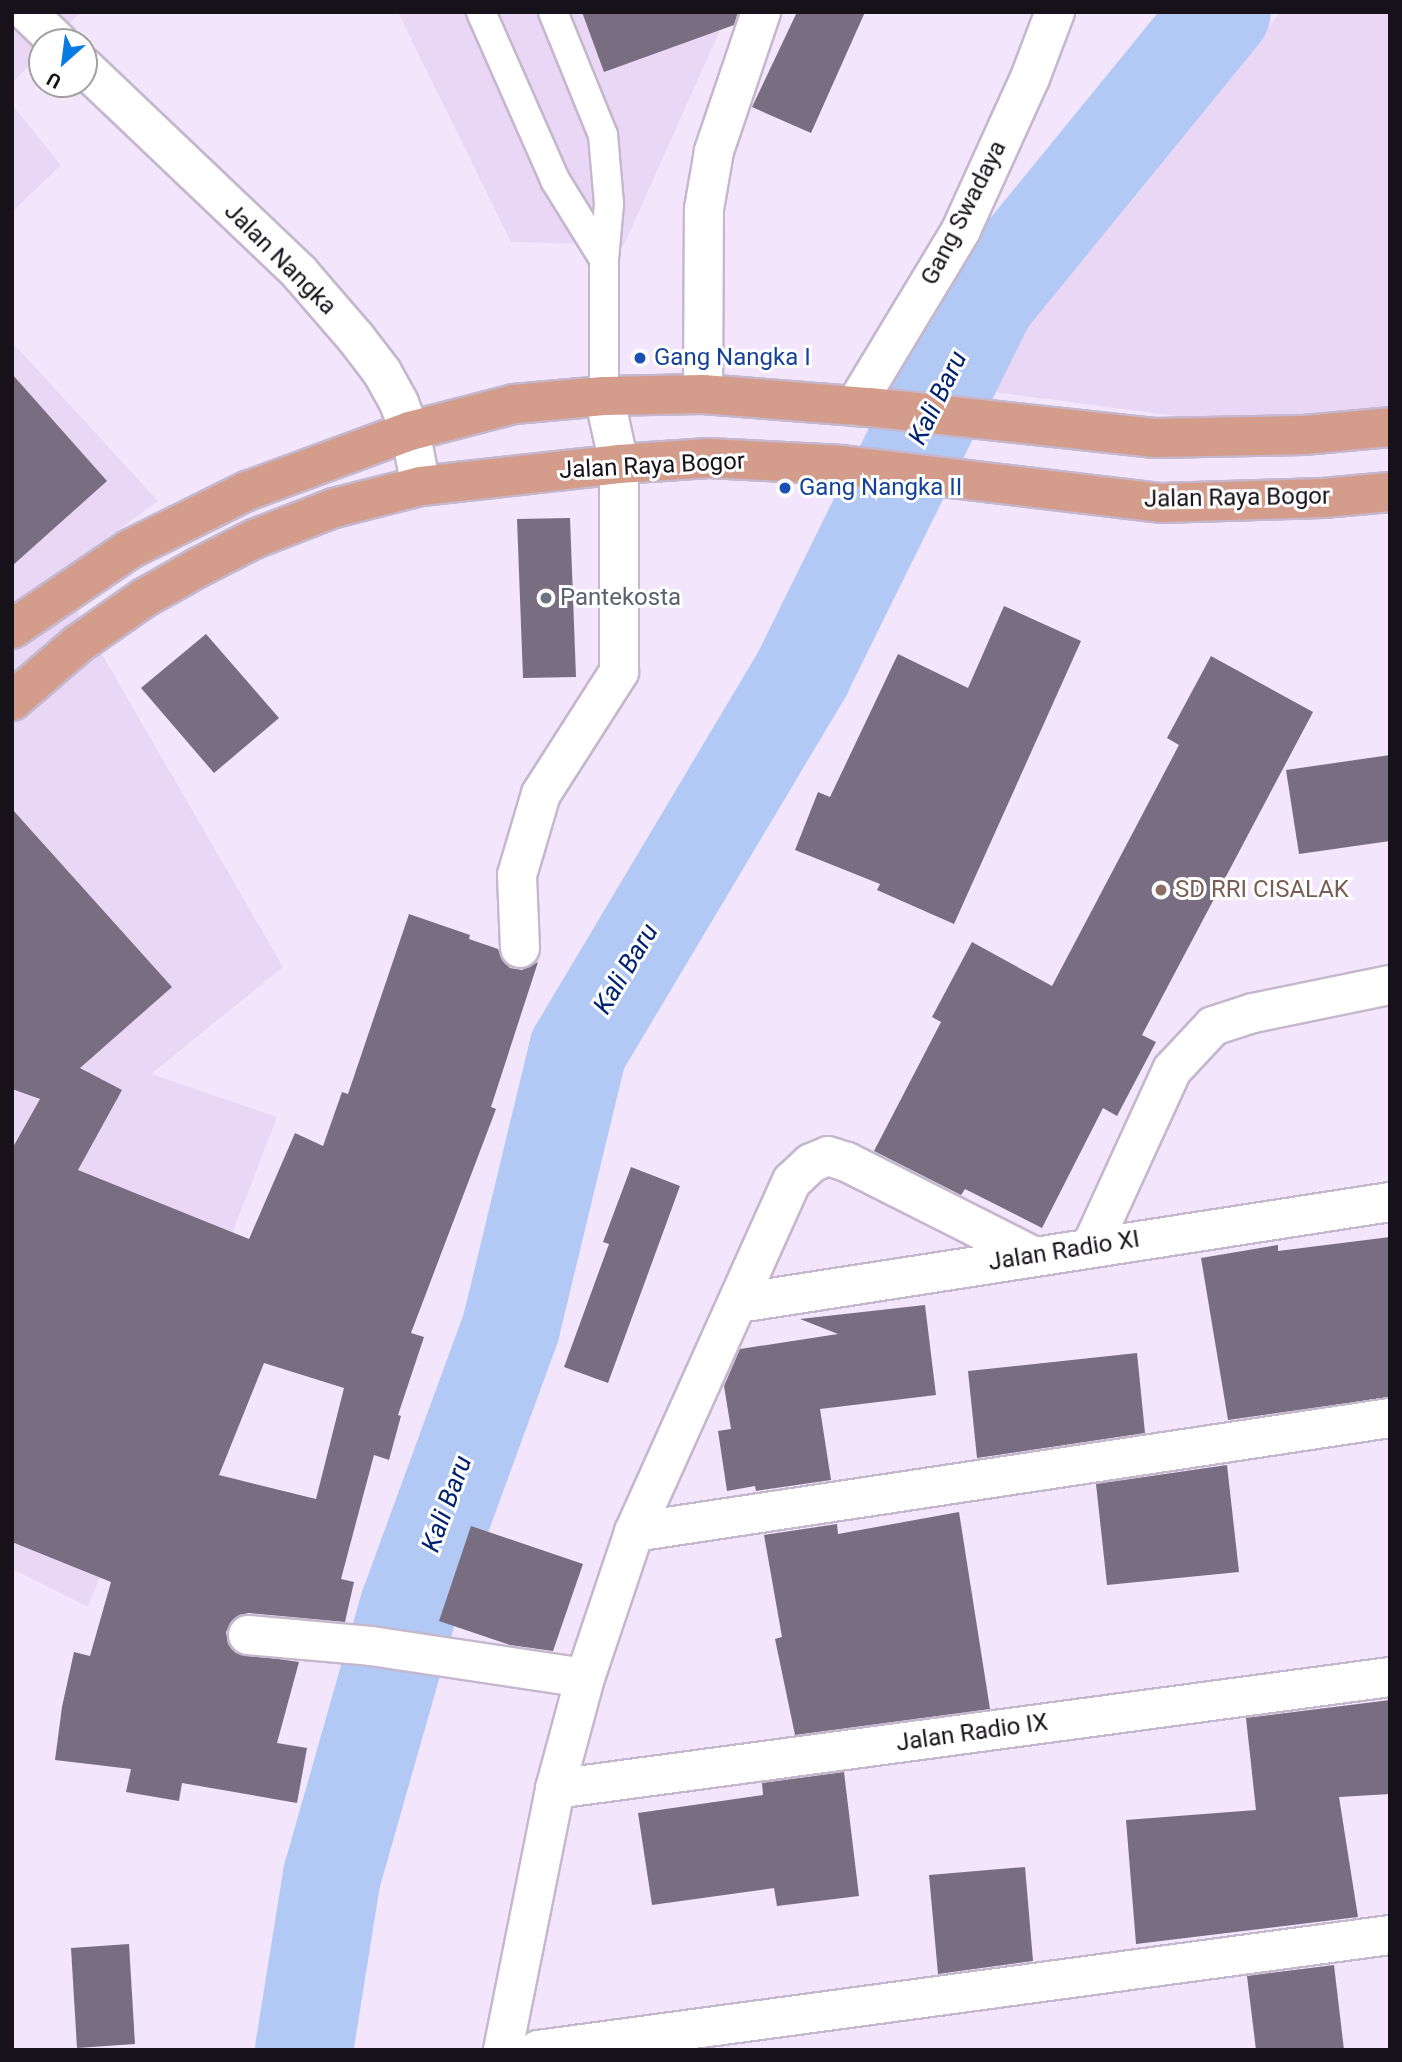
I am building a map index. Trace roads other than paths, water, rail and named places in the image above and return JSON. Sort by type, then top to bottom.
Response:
[{"type":"highway","points":[[12,629],[130,549],[247,491],[410,431],[514,404],[604,396],[704,394],[862,406],[1153,438],[1304,435],[1390,427]]},
{"type":"highway","name":"Jalan Raya Bogor","points":[[12,701],[78,645],[144,598],[199,567],[254,539],[334,508],[421,486],[619,464],[709,458],[842,465],[1161,503],[1323,498],[1390,492]]},
{"type":"street","points":[[27,12],[44,28]]},
{"type":"street","points":[[704,394],[704,209],[713,151],[761,12]]},
{"type":"street","name":"Gang Swadaya","points":[[862,406],[961,230],[1031,78],[1055,12]]},
{"type":"street","name":"Jalan Nangka","points":[[98,80],[299,272],[382,372],[410,431],[421,486]]},
{"type":"street","points":[[520,948],[517,875],[541,794],[620,671],[619,464],[604,396]]},
{"type":"street","points":[[1091,1247],[1172,1070],[1213,1026],[1253,1013],[1390,985]]},
{"type":"street","points":[[503,2050],[555,1789],[586,1678],[634,1532],[792,1181],[811,1163],[828,1156],[846,1162],[1033,1256]]},
{"type":"street","name":"Jalan Radio XI","points":[[739,1303],[1390,1202]]},
{"type":"street","points":[[634,1532],[1390,1418]]},
{"type":"street","points":[[248,1635],[371,1646],[586,1678]]},
{"type":"street","name":"Jalan Radio IX","points":[[555,1789],[1390,1677]]},
{"type":"street","points":[[538,2050],[729,2037],[1390,1935]]},
{"type":"lane","points":[[481,12],[555,180],[604,259]]},
{"type":"lane","points":[[553,12],[603,135],[609,204],[604,259],[604,396]]},
{"type":"waterway","name":"Kali Baru","points":[[304,2050],[332,1876],[409,1606],[511,1327],[578,1050],[803,672],[986,301],[1222,12]]},
{"type":"place","name":"Gang Nangka I","points":[[640,358]]},
{"type":"place","name":"Gang Nangka II","points":[[785,488]]},
{"type":"place","name":"Pantekosta","points":[[546,598]]},
{"type":"place","name":"SD RRI CISALAK","points":[[1161,890]]}]
